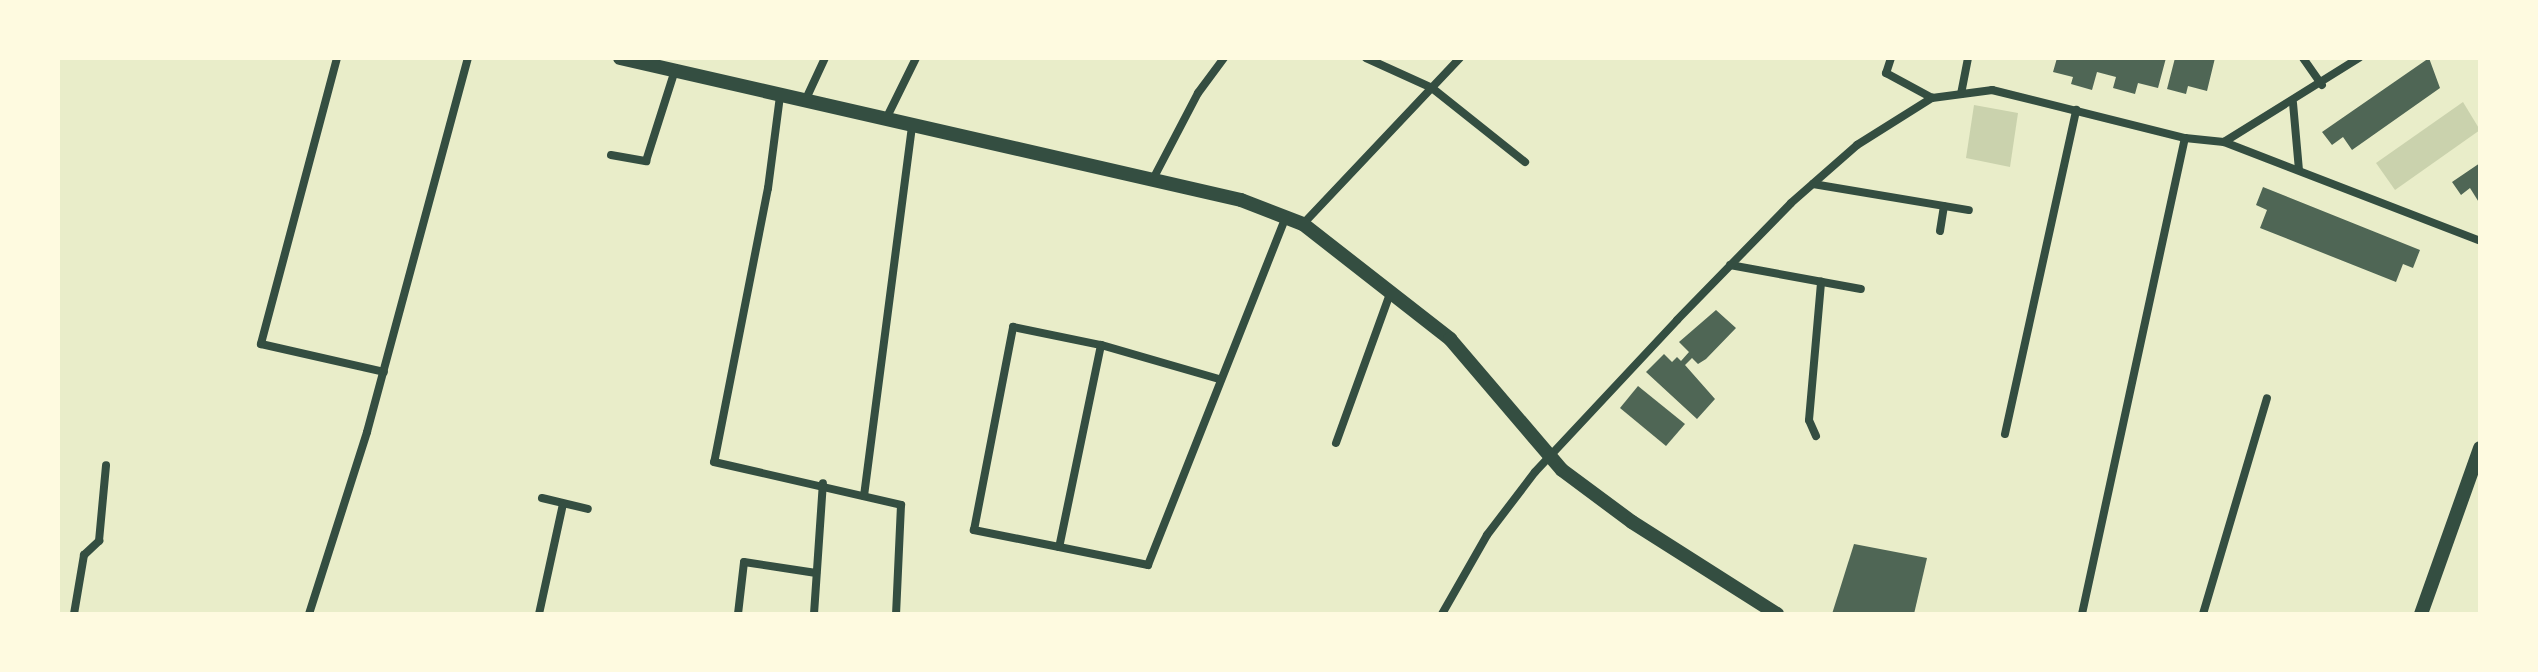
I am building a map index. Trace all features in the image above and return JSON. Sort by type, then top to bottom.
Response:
[{"type":"street","points":[[337,58],[261,344],[384,372]]},
{"type":"street","points":[[309,614],[384,372],[468,58]]},
{"type":"street","points":[[620,58],[668,65],[804,102],[1241,200],[1303,224],[1392,290],[1450,339],[1549,457],[1632,522],[1777,614]]},
{"type":"street","points":[[804,102],[825,58]]},
{"type":"street","points":[[885,120],[916,58]]},
{"type":"street","points":[[1151,182],[1198,93],[1224,58]]},
{"type":"street","points":[[1366,58],[1432,88],[1525,162]]},
{"type":"street","points":[[1303,224],[1460,58]]},
{"type":"street","points":[[1891,58],[1886,73],[1932,98]]},
{"type":"street","points":[[1961,94],[1968,58]]},
{"type":"street","points":[[2303,58],[2322,85]]},
{"type":"street","points":[[2224,142],[2322,85],[2359,58]]},
{"type":"street","points":[[611,155],[646,161],[668,65]]},
{"type":"street","points":[[1442,614],[1487,535],[1549,457],[1730,265],[1857,145],[1932,98],[1992,90],[2185,138],[2224,142],[2480,241]]},
{"type":"street","points":[[780,96],[768,188],[714,462],[823,483],[901,505],[896,614]]},
{"type":"street","points":[[2293,103],[2299,170]]},
{"type":"street","points":[[2005,434],[2076,110]]},
{"type":"street","points":[[864,496],[912,127]]},
{"type":"street","points":[[2082,614],[2185,138]]},
{"type":"street","points":[[1813,184],[1969,210]]},
{"type":"street","points":[[1940,231],[1944,206]]},
{"type":"street","points":[[1219,379],[1101,345],[1013,327],[974,530],[1148,565],[1219,379],[1286,217]]},
{"type":"street","points":[[1730,265],[1861,289]]},
{"type":"street","points":[[1816,436],[1809,420],[1821,282]]},
{"type":"street","points":[[1336,443],[1392,290]]},
{"type":"street","points":[[1059,547],[1101,345]]},
{"type":"street","points":[[2203,614],[2267,398]]},
{"type":"street","points":[[2421,614],[2480,448]]},
{"type":"street","points":[[74,614],[84,555],[99,541],[106,465]]},
{"type":"street","points":[[814,614],[823,483]]},
{"type":"street","points":[[542,498],[588,509]]},
{"type":"street","points":[[539,614],[563,504]]},
{"type":"street","points":[[738,614],[744,562],[816,573]]},
{"type":"green space","points":[[2463,102],[2480,130],[2395,190],[2376,163]]},
{"type":"green space","points":[[1974,105],[2018,113],[2010,167],[1966,158]]},
{"type":"building","points":[[2057,58],[2166,58],[2158,88],[2138,83],[2135,94],[2113,88],[2116,77],[2097,72],[2092,90],[2071,84],[2073,77],[2053,72]]},
{"type":"building","points":[[2175,58],[2215,58],[2207,91],[2188,86],[2186,94],[2167,89]]},
{"type":"building","points":[[2429,58],[2440,88],[2352,150],[2343,137],[2332,145],[2322,132]]},
{"type":"building","points":[[2480,163],[2480,204],[2470,188],[2461,195],[2452,182]]},
{"type":"building","points":[[2263,187],[2420,250],[2413,268],[2403,264],[2396,282],[2260,228],[2267,210],[2256,205]]},
{"type":"building","points":[[1716,310],[1736,328],[1706,359],[1698,364],[1692,358],[1685,365],[1715,399],[1697,419],[1646,372],[1664,354],[1672,362],[1677,357],[1681,361],[1689,352],[1679,342]]},
{"type":"building","points":[[1638,386],[1685,424],[1666,446],[1620,408]]},
{"type":"building","points":[[1854,544],[1927,558],[1914,614],[1832,614]]}]
